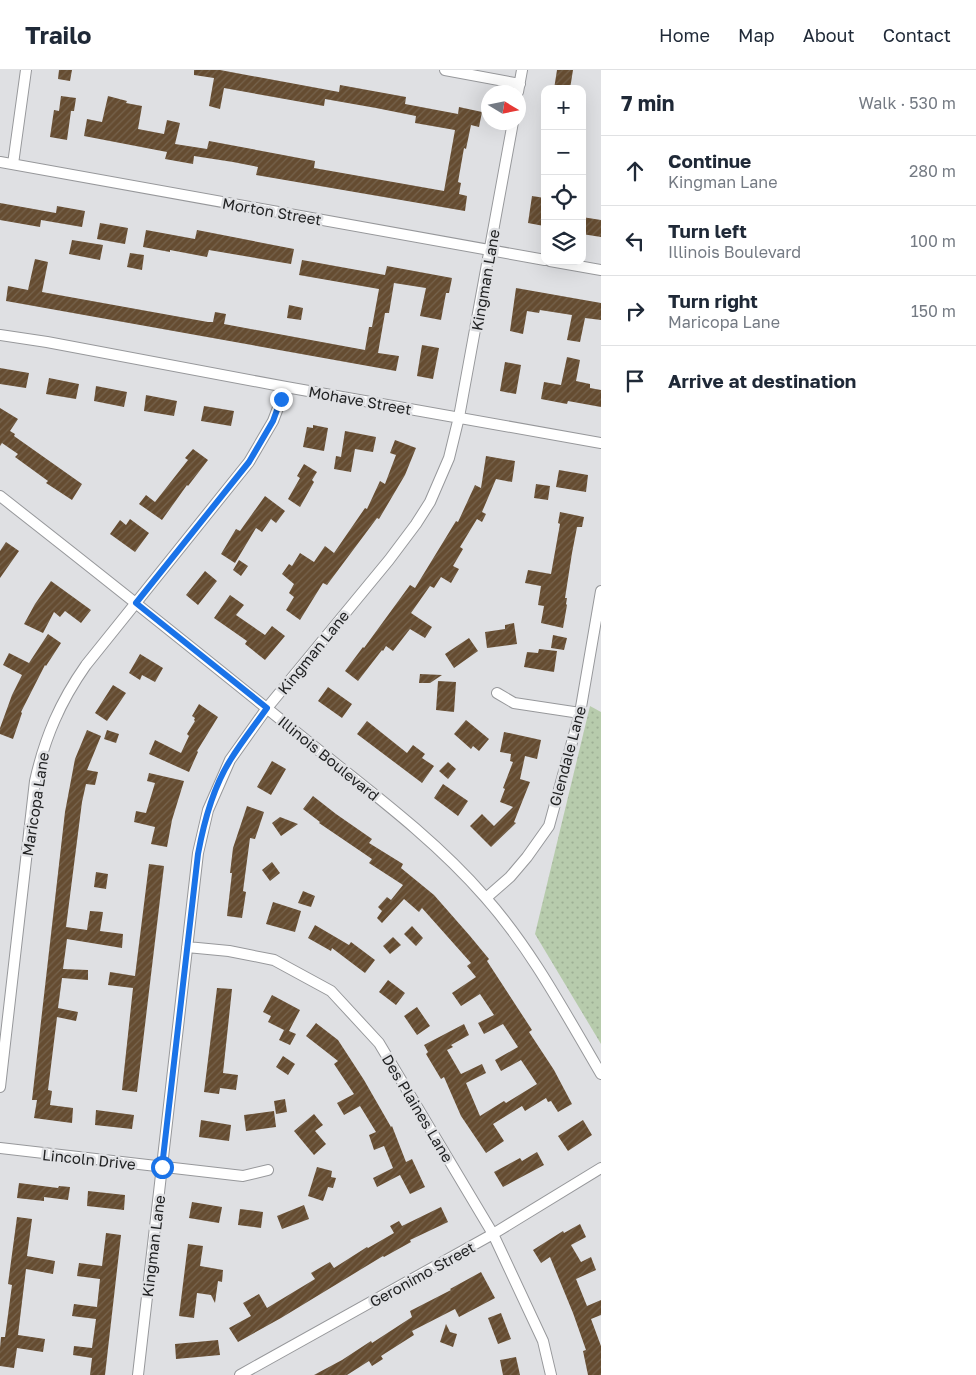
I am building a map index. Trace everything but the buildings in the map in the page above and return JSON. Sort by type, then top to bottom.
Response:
[{"type":"street","points":[[13,164],[26,70]]},
{"type":"street","points":[[446,70],[507,85]]},
{"type":"street","points":[[520,85],[522,70]]},
{"type":"street","name":"Kingman Lane","points":[[138,1375],[198,854],[208,810],[230,760],[267,708],[389,560],[416,524],[430,502],[443,473],[452,449],[459,417],[512,130]]},
{"type":"street","name":"Morton Street","points":[[0,162],[541,259]]},
{"type":"street","points":[[573,265],[601,270]]},
{"type":"street","name":"Mohave Street","points":[[0,335],[601,443]]},
{"type":"street","name":"Maricopa Lane","points":[[0,1087],[34,789],[40,759],[50,727],[76,680],[249,462],[273,421],[286,387]]},
{"type":"street","name":"Illinois Boulevard","points":[[0,496],[267,708],[457,866],[486,898],[528,952],[601,1074]]},
{"type":"street","name":"Glendale Lane","points":[[486,898],[510,877],[549,826],[580,713],[599,615],[601,591]]},
{"type":"street","points":[[497,692],[514,703],[580,713]]},
{"type":"street","name":"Des Plaines Lane","points":[[187,946],[274,960],[331,991],[379,1044],[493,1234],[543,1341],[550,1375]]},
{"type":"street","name":"Lincoln Drive","points":[[0,1148],[243,1176],[268,1170]]},
{"type":"street","name":"Geronimo Street","points":[[240,1375],[493,1234],[601,1168]]},
{"type":"green space","points":[[590,706],[601,712],[601,1044],[535,934]]},
{"type":"route","points":[[162,1167],[198,854],[203,828],[208,810],[230,760],[267,708],[136,603],[249,462],[273,421],[281,399]]}]
